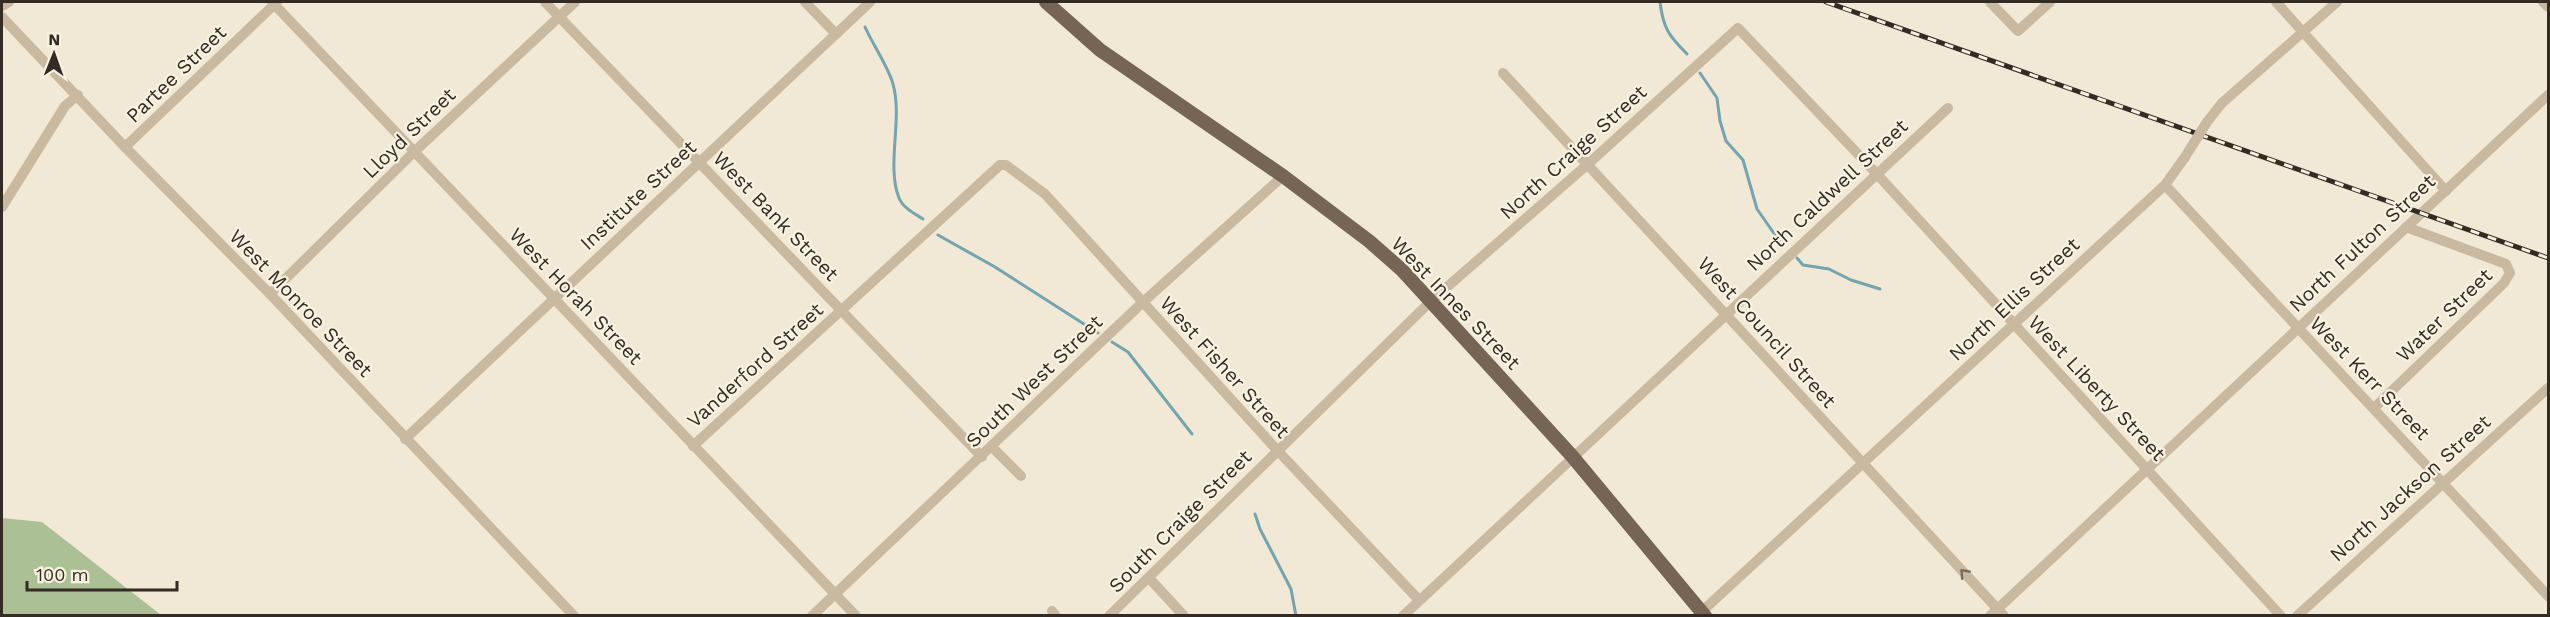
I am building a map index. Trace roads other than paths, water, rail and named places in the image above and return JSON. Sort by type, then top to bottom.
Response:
[{"type":"main road","name":"West Innes Street","points":[[1046,2],[1100,50],[1283,176],[1369,241],[1402,270],[1572,456],[1702,614]]},
{"type":"street","points":[[2,6],[9,2]]},
{"type":"street","name":"Partee Street","points":[[125,147],[274,2]]},
{"type":"street","name":"West Horah Street","points":[[274,2],[693,446],[856,615]]},
{"type":"street","name":"West Bank Street","points":[[545,2],[982,457]]},
{"type":"street","name":"Lloyd Street","points":[[270,294],[414,152],[575,2]]},
{"type":"street","points":[[805,2],[836,34]]},
{"type":"street","name":"Institute Street","points":[[405,439],[870,2]]},
{"type":"street","points":[[1990,2],[2018,31],[2050,2]]},
{"type":"street","points":[[2276,2],[2305,31],[2446,191]]},
{"type":"street","name":"North Ellis Street","points":[[1702,614],[2165,185],[2207,122],[2222,104],[2337,2]]},
{"type":"street","points":[[2543,2],[2548,7]]},
{"type":"street","name":"West Monroe Street","points":[[2,17],[125,147],[270,294],[574,615]]},
{"type":"street","name":"North Craige Street","points":[[1431,301],[1588,164],[1738,28]]},
{"type":"street","name":"West Liberty Street","points":[[1738,28],[1876,173],[2281,615]]},
{"type":"street","name":"West Council Street","points":[[1503,73],[1727,313],[1997,613]]},
{"type":"street","name":"North Fulton Street","points":[[1997,613],[2297,327],[2548,94]]},
{"type":"street","points":[[3,202],[65,106],[78,95]]},
{"type":"street","name":"North Caldwell Street","points":[[1403,615],[1948,108]]},
{"type":"street","name":"Vanderford Street","points":[[693,446],[1000,165]]},
{"type":"street","name":"West Fisher Street","points":[[1000,165],[1006,165],[1045,194],[1277,450],[1419,600]]},
{"type":"street","name":"South West Street","points":[[812,615],[982,457],[1142,303],[1283,176]]},
{"type":"street","name":"West Kerr Street","points":[[2165,185],[2375,407],[2548,596]]},
{"type":"street","name":"Water Street","points":[[2375,407],[2504,283],[2510,273],[2506,264],[2406,227]]},
{"type":"street","name":"South Craige Street","points":[[1109,615],[1431,301]]},
{"type":"street","name":"North Jackson Street","points":[[2297,615],[2548,388]]},
{"type":"street","points":[[992,447],[1021,476]]},
{"type":"street","points":[[1149,578],[1184,615]]},
{"type":"waterway","points":[[1660,2],[1668,31],[1687,54]]},
{"type":"waterway","points":[[865,27],[888,71],[896,98],[895,185],[901,202],[923,219]]},
{"type":"waterway","points":[[1700,73],[1717,98],[1726,141],[1743,160],[1757,209],[1780,242]]},
{"type":"waterway","points":[[938,235],[995,267],[1098,333]]},
{"type":"waterway","points":[[1797,258],[1803,265],[1829,269],[1851,280],[1880,289]]},
{"type":"waterway","points":[[1112,342],[1128,352],[1192,434]]},
{"type":"waterway","points":[[1255,514],[1260,529],[1291,589],[1296,616]]},
{"type":"railway","points":[[1826,2],[2548,258]]}]
